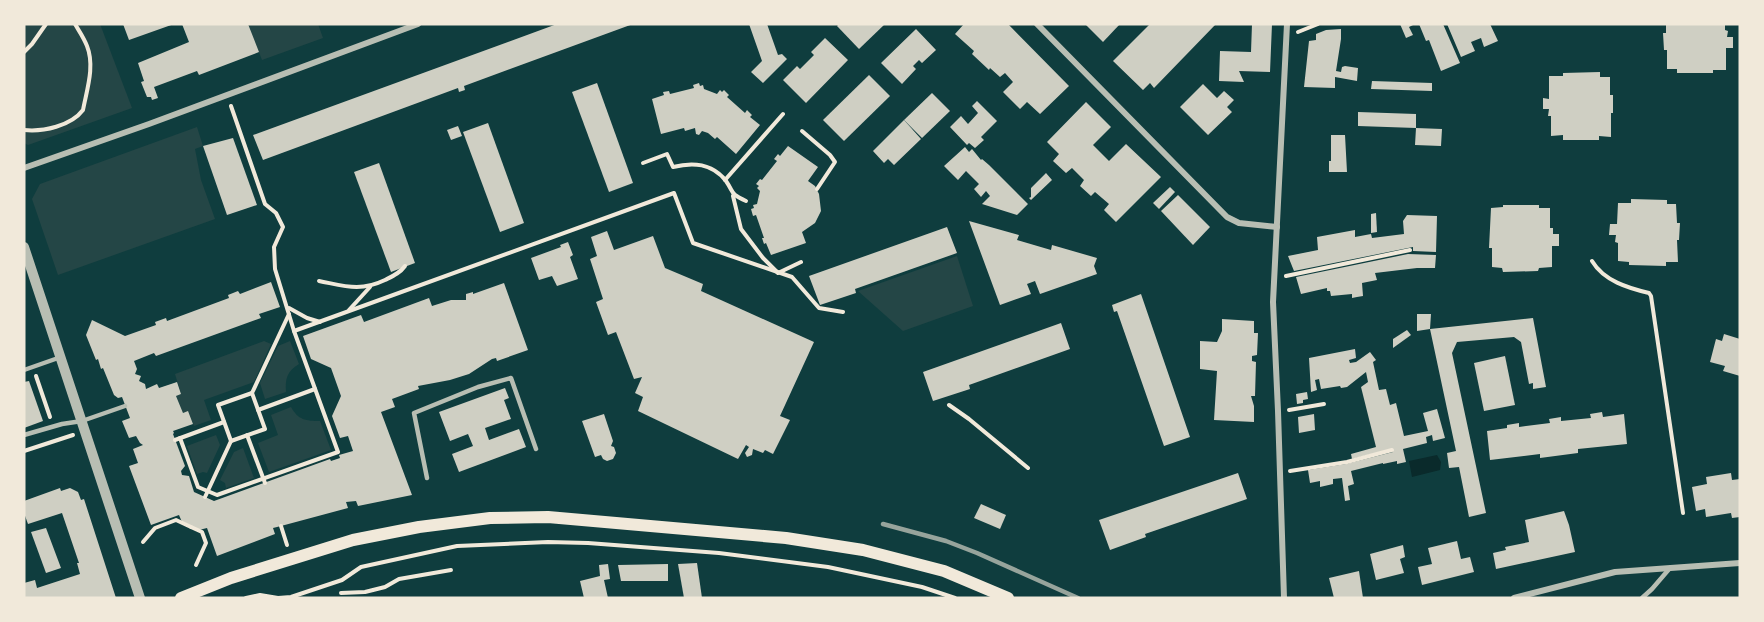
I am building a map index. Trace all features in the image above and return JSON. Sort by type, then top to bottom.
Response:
[{"type":"main road","points":[[181,598],[231,578],[353,540],[419,527],[490,518],[548,517],[786,538],[863,549],[944,571],[1008,598]]},
{"type":"street","points":[[24,168],[418,24]]},
{"type":"street","points":[[1037,24],[1227,217],[1239,223],[1277,226]]},
{"type":"street","points":[[1284,598],[1273,302],[1287,24]]},
{"type":"street","points":[[24,247],[140,598]]},
{"type":"street","points":[[1514,598],[1615,572],[1740,563]]},
{"type":"lane","points":[[24,370],[61,357]]},
{"type":"lane","points":[[427,478],[414,413],[478,387],[511,378],[536,449]]},
{"type":"lane","points":[[24,435],[53,427],[84,426],[125,406]]},
{"type":"lane","points":[[1642,598],[1670,568]]},
{"type":"path","points":[[24,52],[46,24]]},
{"type":"path","points":[[24,130],[53,128],[83,110],[90,59],[88,47],[75,24]]},
{"type":"path","points":[[1286,37],[1318,24]]},
{"type":"path","points":[[224,422],[178,439],[198,487],[217,495],[264,481],[338,452],[294,331],[275,269],[274,248],[283,227],[276,213],[265,204],[234,113]]},
{"type":"path","points":[[725,180],[783,114]]},
{"type":"path","points":[[802,131],[835,162],[816,189]]},
{"type":"path","points":[[642,163],[667,154],[673,167],[701,164],[714,170],[725,180],[733,195],[741,229],[763,258],[778,273]]},
{"type":"path","points":[[294,331],[674,193],[693,243],[792,278],[819,308],[843,312]]},
{"type":"path","points":[[733,195],[746,201]]},
{"type":"path","points":[[1286,276],[1410,250]]},
{"type":"path","points":[[1592,261],[1614,281],[1649,293],[1651,296],[1683,513]]},
{"type":"path","points":[[778,273],[801,262]]},
{"type":"path","points":[[347,312],[371,287],[400,272],[405,266]]},
{"type":"path","points":[[319,280],[348,287],[371,287]]},
{"type":"path","points":[[288,308],[320,322]]},
{"type":"path","points":[[231,441],[265,429],[252,393],[290,313]]},
{"type":"path","points":[[33,367],[53,427]]},
{"type":"path","points":[[258,410],[315,389]]},
{"type":"path","points":[[205,497],[231,441],[218,405],[252,393]]},
{"type":"path","points":[[1278,411],[1298,410],[1324,404]]},
{"type":"path","points":[[949,405],[1028,468]]},
{"type":"path","points":[[24,451],[84,426]]},
{"type":"path","points":[[247,435],[264,481]]},
{"type":"path","points":[[1280,472],[1347,462],[1392,450]]},
{"type":"path","points":[[143,542],[155,528],[176,520],[202,532],[206,543],[196,565]]},
{"type":"path","points":[[280,526],[292,558]]},
{"type":"path","points":[[246,598],[260,595],[278,598],[291,597],[342,580],[361,567],[457,546],[548,542],[719,553],[828,567],[922,586],[955,598]]},
{"type":"path","points":[[341,593],[364,592],[385,587],[399,579],[451,570]]},
{"type":"shaded area","points":[[24,24],[100,24],[132,108],[28,145],[24,143]]},
{"type":"shaded area","points":[[248,24],[318,24],[323,38],[262,60]]},
{"type":"shaded area","points":[[197,127],[203,146],[195,149],[201,180],[215,219],[58,275],[32,199],[40,184]]},
{"type":"shaded area","points":[[957,256],[973,306],[903,331],[858,291]]},
{"type":"shaded area","points":[[264,341],[271,344],[254,382],[204,400],[211,420],[194,426],[188,412],[183,413],[176,396],[181,394],[175,374]]},
{"type":"shaded area","points":[[290,341],[299,364],[288,376],[286,392],[265,399],[260,383],[278,346]]},
{"type":"shaded area","points":[[291,407],[303,419],[320,421],[331,450],[269,472],[258,443],[278,435],[271,415]]},
{"type":"shaded area","points":[[216,435],[220,445],[207,473],[197,474],[187,446]]},
{"type":"shaded area","points":[[243,448],[254,478],[226,488],[225,483],[220,480],[234,452]]},
{"type":"shaded area","points":[[1437,455],[1441,462],[1440,470],[1412,477],[1409,461]]},
{"type":"building","points":[[123,24],[174,24],[129,40]]},
{"type":"building","points":[[182,24],[248,24],[259,52],[199,75],[197,71],[154,87],[158,98],[152,100],[151,97],[147,97],[141,82],[144,81],[138,63],[189,42]]},
{"type":"building","points":[[557,24],[633,24],[464,86],[465,90],[459,92],[458,88],[263,160],[253,135]]},
{"type":"building","points":[[749,24],[767,24],[778,55],[782,54],[787,59],[763,83],[751,72],[762,61]]},
{"type":"building","points":[[839,24],[885,24],[859,49],[837,26]]},
{"type":"building","points":[[964,24],[1008,24],[1069,86],[1040,114],[1027,102],[1020,109],[1003,92],[1013,82],[1005,73],[1000,77],[990,68],[989,70],[972,54],[974,51],[955,34]]},
{"type":"building","points":[[1085,24],[1120,24],[1103,42]]},
{"type":"building","points":[[1150,24],[1216,24],[1154,88],[1150,83],[1143,90],[1113,61]]},
{"type":"building","points":[[1252,24],[1272,24],[1270,72],[1239,71],[1244,82],[1219,81],[1220,51],[1251,52]]},
{"type":"building","points":[[1400,24],[1415,24],[1409,27],[1413,35],[1406,38]]},
{"type":"building","points":[[1419,24],[1443,24],[1460,63],[1441,71],[1429,40],[1426,41]]},
{"type":"building","points":[[1447,24],[1490,24],[1498,41],[1484,47],[1481,38],[1471,42],[1475,51],[1461,57]]},
{"type":"building","points":[[1666,24],[1725,24],[1725,30],[1728,31],[1727,37],[1733,37],[1733,48],[1726,48],[1726,70],[1713,70],[1713,73],[1677,73],[1677,69],[1667,69],[1667,50],[1664,50],[1663,33],[1666,33]]},
{"type":"building","points":[[916,29],[936,50],[922,63],[919,60],[913,66],[916,69],[902,84],[881,63]]},
{"type":"building","points":[[1341,29],[1336,71],[1341,72],[1342,67],[1345,66],[1358,68],[1357,81],[1335,77],[1335,88],[1304,87],[1309,41],[1316,40],[1316,34],[1326,30]]},
{"type":"building","points":[[825,38],[848,60],[806,103],[783,80],[797,66],[800,69],[814,55],[811,52]]},
{"type":"building","points":[[1600,72],[1600,77],[1610,77],[1610,95],[1613,95],[1611,137],[1599,136],[1599,140],[1563,140],[1563,135],[1551,136],[1549,109],[1543,109],[1543,98],[1549,99],[1549,76],[1563,76],[1563,73]]},
{"type":"building","points":[[869,75],[890,96],[844,141],[823,120]]},
{"type":"building","points":[[1372,81],[1432,83],[1432,91],[1371,89]]},
{"type":"building","points":[[597,83],[633,183],[609,192],[572,92]]},
{"type":"building","points":[[699,83],[704,89],[717,94],[720,90],[722,92],[724,90],[729,95],[727,97],[745,113],[747,110],[752,115],[750,117],[760,125],[736,154],[717,137],[715,139],[702,131],[699,135],[696,134],[695,128],[685,131],[684,128],[661,134],[652,99],[664,95],[663,92],[669,91],[670,94],[694,88],[693,85]]},
{"type":"building","points":[[1203,84],[1217,98],[1224,91],[1234,100],[1227,107],[1232,112],[1208,135],[1180,107]]},
{"type":"building","points":[[932,93],[950,111],[922,138],[904,120]]},
{"type":"building","points":[[977,101],[997,121],[981,137],[984,140],[975,148],[969,143],[967,145],[950,127],[961,116],[968,124],[978,113],[972,106]]},
{"type":"building","points":[[1086,102],[1111,127],[1093,145],[1109,161],[1126,144],[1161,177],[1116,222],[1104,210],[1109,204],[1095,192],[1091,196],[1080,186],[1084,180],[1072,168],[1066,173],[1053,161],[1059,154],[1047,142]]},
{"type":"building","points":[[1358,112],[1416,114],[1416,128],[1358,126]]},
{"type":"building","points":[[904,120],[921,139],[894,165],[888,159],[884,163],[873,151]]},
{"type":"building","points":[[488,123],[524,223],[500,232],[463,132]]},
{"type":"building","points":[[458,126],[462,136],[451,140],[447,130]]},
{"type":"building","points":[[1416,128],[1442,129],[1441,146],[1415,145]]},
{"type":"building","points":[[1331,135],[1345,135],[1347,172],[1329,172]]},
{"type":"building","points":[[233,138],[257,205],[227,215],[203,146]]},
{"type":"building","points":[[788,146],[818,167],[808,181],[815,186],[819,194],[821,211],[815,223],[802,232],[806,243],[771,255],[766,243],[764,244],[756,215],[753,216],[751,209],[757,204],[760,191],[756,184],[777,161],[774,159],[778,154],[780,156]]},
{"type":"building","points":[[965,147],[969,152],[972,149],[1028,204],[1017,215],[982,204],[990,196],[986,191],[981,197],[974,189],[979,184],[966,171],[958,180],[944,166]]},
{"type":"building","points":[[379,163],[415,263],[391,272],[354,172]]},
{"type":"building","points":[[1046,173],[1052,180],[1031,200],[1029,198],[1031,188]]},
{"type":"building","points":[[1170,187],[1175,192],[1159,209],[1153,203]]},
{"type":"building","points":[[1178,195],[1210,227],[1193,245],[1161,211]]},
{"type":"building","points":[[1631,199],[1667,200],[1667,204],[1676,204],[1677,223],[1680,223],[1679,240],[1677,240],[1678,262],[1666,262],[1666,266],[1629,265],[1629,262],[1618,261],[1618,243],[1615,242],[1616,235],[1609,235],[1610,224],[1617,224],[1618,203],[1631,203]]},
{"type":"building","points":[[1503,205],[1539,205],[1539,208],[1550,208],[1550,228],[1553,228],[1553,234],[1559,234],[1559,246],[1552,246],[1552,267],[1539,268],[1538,271],[1503,272],[1502,268],[1492,267],[1492,248],[1489,248],[1491,208],[1503,207]]},
{"type":"building","points":[[1376,213],[1377,232],[1371,233],[1371,214]]},
{"type":"building","points":[[1407,215],[1437,216],[1436,252],[1413,251],[1413,247],[1294,271],[1288,256],[1318,250],[1317,237],[1355,230],[1355,237],[1371,234],[1372,238],[1404,234],[1403,221]]},
{"type":"building","points":[[969,221],[1019,235],[1017,240],[1051,250],[1052,245],[1097,258],[1094,266],[1097,274],[1040,294],[1035,281],[1027,284],[1031,294],[1000,305]]},
{"type":"building","points":[[947,227],[957,253],[855,289],[856,293],[820,305],[809,276]]},
{"type":"building","points":[[607,231],[614,250],[653,236],[665,268],[703,284],[701,291],[814,342],[780,416],[790,420],[773,454],[765,450],[763,453],[753,449],[752,455],[747,457],[745,453],[749,447],[746,445],[738,459],[638,411],[643,397],[635,393],[642,377],[634,379],[616,332],[608,335],[596,302],[603,299],[590,259],[597,256],[591,237]]},
{"type":"building","points":[[568,242],[573,255],[570,257],[578,279],[557,286],[552,276],[539,280],[531,258],[561,247],[560,245]]},
{"type":"building","points":[[1408,254],[1436,255],[1435,268],[1375,273],[1377,280],[1362,283],[1363,296],[1352,298],[1352,294],[1331,296],[1327,288],[1301,294],[1296,277]]},
{"type":"building","points":[[271,282],[280,307],[259,314],[261,318],[156,356],[154,353],[134,361],[137,369],[135,374],[141,376],[139,381],[145,384],[146,389],[157,384],[159,388],[177,382],[181,394],[176,396],[183,413],[188,411],[193,424],[173,431],[185,466],[181,471],[182,475],[189,476],[194,492],[214,501],[330,459],[331,461],[340,458],[339,455],[353,451],[348,436],[340,438],[332,416],[341,396],[331,368],[311,359],[303,336],[361,315],[364,322],[429,298],[432,306],[451,300],[466,300],[466,294],[473,292],[473,294],[504,283],[528,350],[497,361],[496,358],[492,359],[469,374],[418,386],[419,389],[392,399],[395,407],[381,412],[412,495],[358,506],[356,501],[346,502],[348,508],[273,528],[275,534],[217,556],[207,528],[199,530],[182,522],[179,515],[151,525],[129,466],[138,463],[133,449],[143,445],[136,436],[129,438],[122,421],[130,418],[122,397],[118,398],[114,395],[86,335],[92,320],[125,336],[156,325],[155,322],[166,318],[167,321],[229,298],[228,295],[238,291],[240,294]]},
{"type":"building","points":[[1141,294],[1190,437],[1164,446],[1117,311],[1114,312],[1112,305]]},
{"type":"building","points":[[1417,314],[1431,314],[1430,329],[1417,331]]},
{"type":"building","points":[[1533,318],[1546,387],[1533,389],[1533,383],[1529,384],[1521,342],[1514,337],[1457,342],[1452,353],[1486,513],[1469,517],[1459,467],[1449,468],[1447,453],[1456,451],[1430,329]]},
{"type":"building","points":[[1222,319],[1254,321],[1254,333],[1258,333],[1257,355],[1252,356],[1252,361],[1256,362],[1255,396],[1251,396],[1254,406],[1254,422],[1214,420],[1217,371],[1200,369],[1200,341],[1217,342],[1222,331]]},
{"type":"building","points":[[1061,323],[1070,349],[969,385],[970,389],[933,401],[923,372]]},
{"type":"building","points":[[1407,330],[1411,335],[1393,348],[1393,339]]},
{"type":"building","points":[[1724,334],[1740,339],[1740,376],[1723,371],[1725,366],[1710,362],[1716,339],[1722,341]]},
{"type":"building","points":[[1355,349],[1356,358],[1349,360],[1350,363],[1356,362],[1370,352],[1376,360],[1373,362],[1379,390],[1386,389],[1390,405],[1396,403],[1404,436],[1428,431],[1423,413],[1437,409],[1445,438],[1433,441],[1432,435],[1426,437],[1427,443],[1403,449],[1406,462],[1383,463],[1351,471],[1354,484],[1348,486],[1350,500],[1345,501],[1342,478],[1333,479],[1333,484],[1320,487],[1320,481],[1310,483],[1308,470],[1346,464],[1393,452],[1392,449],[1352,459],[1351,454],[1376,447],[1361,387],[1368,382],[1366,372],[1347,387],[1341,388],[1340,386],[1321,389],[1319,379],[1315,380],[1317,390],[1311,392],[1309,358]]},
{"type":"building","points":[[1505,356],[1515,405],[1484,411],[1474,363]]},
{"type":"building","points":[[29,381],[43,421],[24,428],[24,382]]},
{"type":"building","points":[[505,388],[509,398],[504,400],[511,419],[485,428],[489,440],[519,429],[526,447],[459,472],[452,454],[473,446],[468,434],[450,441],[439,412]]},
{"type":"building","points":[[1307,392],[1308,399],[1297,404],[1296,394]]},
{"type":"building","points":[[1602,412],[1603,417],[1624,414],[1627,444],[1578,449],[1578,453],[1540,458],[1540,454],[1490,460],[1487,431],[1507,428],[1507,425],[1519,423],[1519,427],[1550,423],[1549,419],[1561,417],[1561,421],[1591,418],[1590,414]]},
{"type":"building","points":[[604,414],[613,441],[611,446],[614,447],[616,453],[613,459],[607,461],[601,455],[595,457],[582,421]]},
{"type":"building","points":[[1314,414],[1315,430],[1299,433],[1298,417]]},
{"type":"building","points":[[1238,473],[1247,499],[1145,534],[1146,537],[1110,550],[1099,520]]},
{"type":"building","points":[[1731,473],[1732,480],[1740,479],[1740,517],[1732,518],[1731,513],[1706,517],[1705,509],[1696,511],[1692,487],[1707,484],[1706,477]]},
{"type":"building","points":[[60,488],[61,491],[70,488],[78,492],[81,500],[84,499],[116,598],[24,598],[24,583],[35,580],[37,588],[80,574],[77,563],[79,563],[62,513],[28,524],[24,513],[24,501]]},
{"type":"building","points":[[981,504],[1006,515],[1000,529],[974,518]]},
{"type":"building","points":[[1564,511],[1575,552],[1496,569],[1493,553],[1506,550],[1505,547],[1529,542],[1525,520]]},
{"type":"building","points":[[46,528],[61,568],[46,573],[31,532]]},
{"type":"building","points":[[1457,541],[1461,559],[1470,557],[1474,572],[1422,585],[1418,567],[1432,564],[1428,548]]},
{"type":"building","points":[[1403,545],[1405,557],[1400,559],[1404,573],[1376,580],[1370,554]]},
{"type":"building","points":[[697,563],[702,598],[684,598],[678,564]]},
{"type":"building","points":[[608,564],[610,579],[604,580],[608,598],[584,598],[580,581],[600,576],[599,565]]},
{"type":"building","points":[[668,564],[668,581],[621,581],[618,565]]},
{"type":"building","points":[[1359,571],[1363,598],[1334,598],[1329,578]]},
{"type":"railway","points":[[883,524],[946,541],[1078,598]]}]
